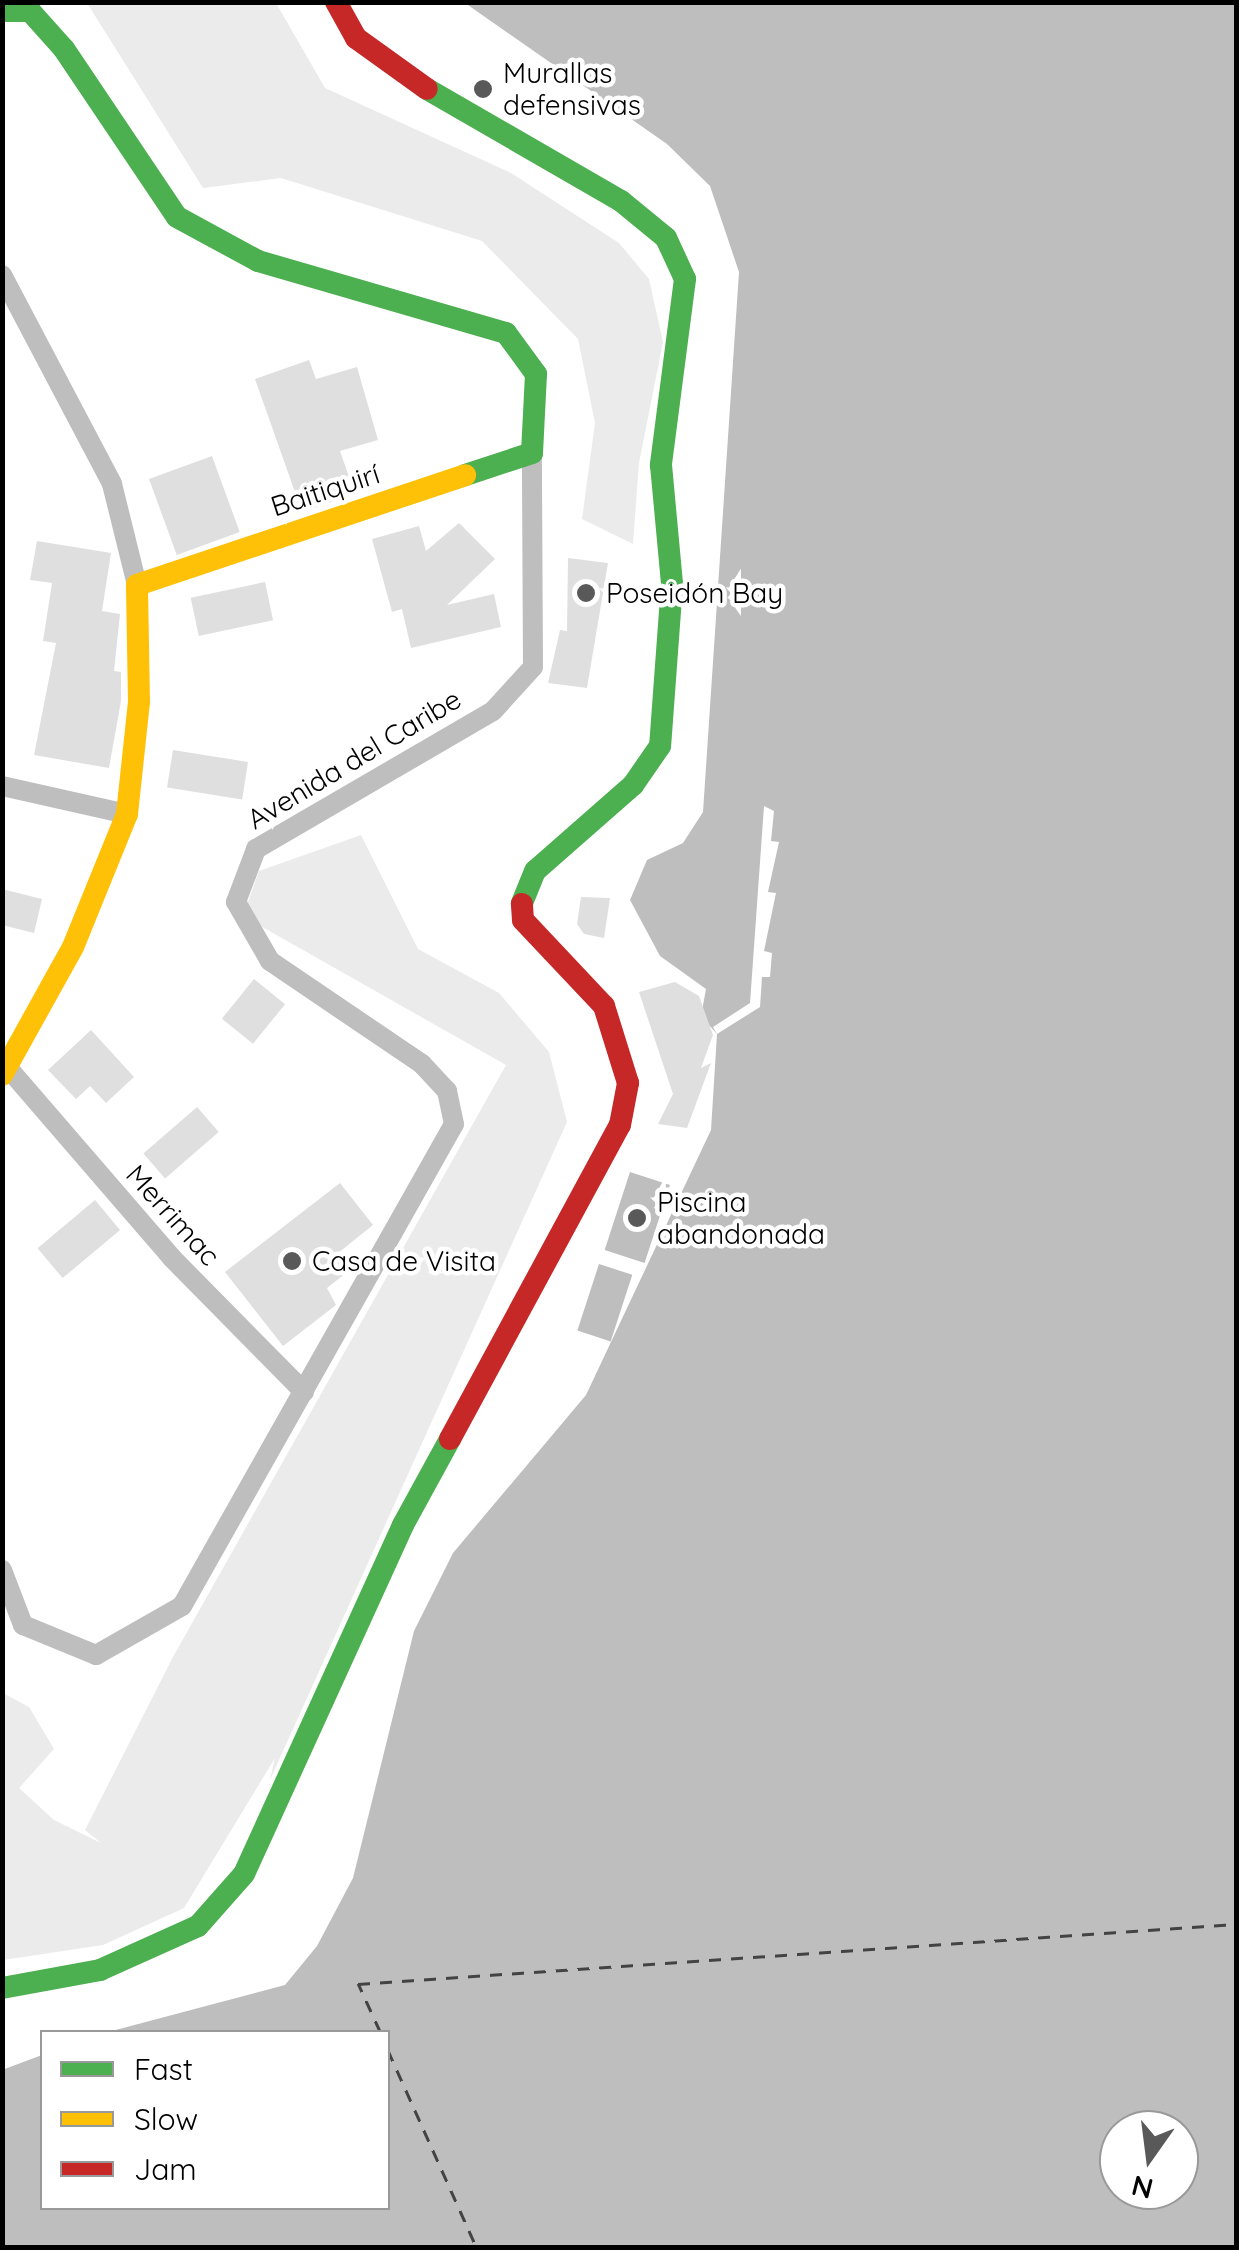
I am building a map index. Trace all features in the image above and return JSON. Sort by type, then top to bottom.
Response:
[{"type":"main road","points":[[2,1988],[100,1970],[198,1926],[244,1874],[403,1525],[620,1125],[628,1083],[604,1006],[523,920],[522,898],[535,871],[633,785],[660,746],[672,584],[661,465],[686,279],[666,238],[621,201],[467,117],[356,38],[336,2]]},
{"type":"main road","name":"Avenida del Caribe","points":[[2,10],[30,11],[64,49],[177,217],[258,262],[506,333],[536,374],[532,453]]},
{"type":"main road","name":"Baitiquirí","points":[[137,584],[532,453]]},
{"type":"main road","points":[[4,1069],[72,947],[127,814],[139,702],[137,584]]},
{"type":"street","points":[[2,276],[112,484],[137,584]]},
{"type":"street","name":"Avenida del Caribe","points":[[2,1570],[23,1625],[96,1655],[182,1606],[454,1124],[448,1091],[422,1064],[270,961],[236,902],[256,849],[493,711],[532,667],[532,453]]},
{"type":"street","points":[[2,786],[127,814]]},
{"type":"street","name":"Merrimac","points":[[4,1069],[172,1258],[304,1392]]},
{"type":"shaded area","points":[[87,3],[276,3],[325,88],[511,173],[619,243],[649,279],[663,342],[639,463],[633,544],[582,519],[595,423],[578,339],[482,241],[281,178],[203,188]]},
{"type":"shaded area","points":[[465,3],[1236,3],[1236,2247],[3,2247],[2,2070],[40,2056],[40,2210],[390,2210],[390,2030],[116,2030],[285,1985],[317,1946],[353,1878],[414,1631],[453,1553],[586,1395],[711,1130],[717,1034],[701,1016],[706,989],[660,956],[630,900],[647,860],[683,843],[703,812],[739,272],[710,186],[667,144]]},
{"type":"shaded area","points":[[361,835],[418,949],[499,993],[549,1052],[567,1122],[270,1780],[275,1758],[184,1908],[103,1945],[3,1960],[3,1693],[29,1707],[54,1749],[19,1788],[54,1820],[101,1843],[85,1830],[173,1657],[506,1065],[243,916],[259,871]]},
{"type":"shaded area","name":"Piscina abandonada","points":[[630,1172],[670,1185],[645,1263],[605,1250]]},
{"type":"shaded area","name":"Piscina abandonada","points":[[599,1264],[632,1275],[611,1341],[577,1331]]},
{"type":"pier","points":[[764,806],[774,811],[771,841],[779,842],[768,892],[776,893],[764,951],[772,953],[770,977],[762,977],[760,1007],[717,1034],[713,1027],[750,1003]]},
{"type":"building","points":[[309,360],[316,379],[357,367],[378,440],[340,451],[355,494],[302,512],[255,379]]},
{"type":"building","points":[[212,456],[240,532],[177,555],[149,479]]},
{"type":"building","points":[[459,523],[495,559],[447,605],[494,594],[501,627],[411,648],[402,609],[392,612],[372,539],[419,526],[426,551]]},
{"type":"building","points":[[37,541],[111,553],[102,611],[120,614],[114,671],[121,672],[121,701],[109,768],[34,755],[56,643],[43,641],[52,583],[30,580]]},
{"type":"building","points":[[568,558],[608,563],[587,688],[548,683],[560,630],[567,631]]},
{"type":"building","points":[[265,582],[273,620],[199,636],[191,598]]},
{"type":"building","points":[[173,750],[248,762],[242,799],[167,788]]},
{"type":"building","points":[[2,889],[42,899],[34,933],[2,925]]},
{"type":"building","points":[[581,897],[610,898],[604,938],[584,934],[577,924]]},
{"type":"building","points":[[254,979],[285,1004],[253,1044],[222,1019]]},
{"type":"building","points":[[675,982],[699,996],[713,1035],[701,1068],[711,1063],[687,1128],[658,1124],[673,1094],[639,992]]},
{"type":"building","points":[[91,1030],[134,1077],[106,1103],[90,1086],[76,1099],[48,1070]]},
{"type":"building","points":[[197,1107],[219,1132],[165,1178],[143,1154]]},
{"type":"building","name":"Casa de Visita","points":[[340,1183],[373,1225],[338,1253],[351,1269],[327,1288],[336,1305],[283,1346],[225,1272]]},
{"type":"building","points":[[95,1200],[120,1230],[63,1278],[38,1248]]},
{"type":"ferry route","points":[[379,2030],[358,1984],[1236,1924]]},
{"type":"ferry route","points":[[390,2054],[477,2248]]},
{"type":"traffic: fast","points":[[2,11],[30,11],[64,49],[177,217],[258,261],[506,333],[536,374],[532,453],[465,475]]},
{"type":"traffic: fast","points":[[427,89],[621,201],[666,238],[685,279],[661,465],[672,584],[660,746],[633,785],[535,871],[522,904]]},
{"type":"traffic: fast","points":[[2,1988],[100,1970],[198,1926],[244,1874],[403,1525],[450,1439]]},
{"type":"traffic: slow","points":[[2,1075],[73,947],[127,814],[139,702],[137,585],[465,475]]},
{"type":"traffic: jam","points":[[336,2],[356,38],[427,89]]},
{"type":"traffic: jam","points":[[450,1439],[620,1125],[628,1083],[604,1006],[523,920],[522,904]]},
{"type":"place","name":"Murallas defensivas","points":[[483,89]]},
{"type":"place","name":"Poseidón Bay","points":[[586,593]]},
{"type":"place","name":"Piscina abandonada","points":[[637,1218]]},
{"type":"place","name":"Casa de Visita","points":[[292,1261]]}]
